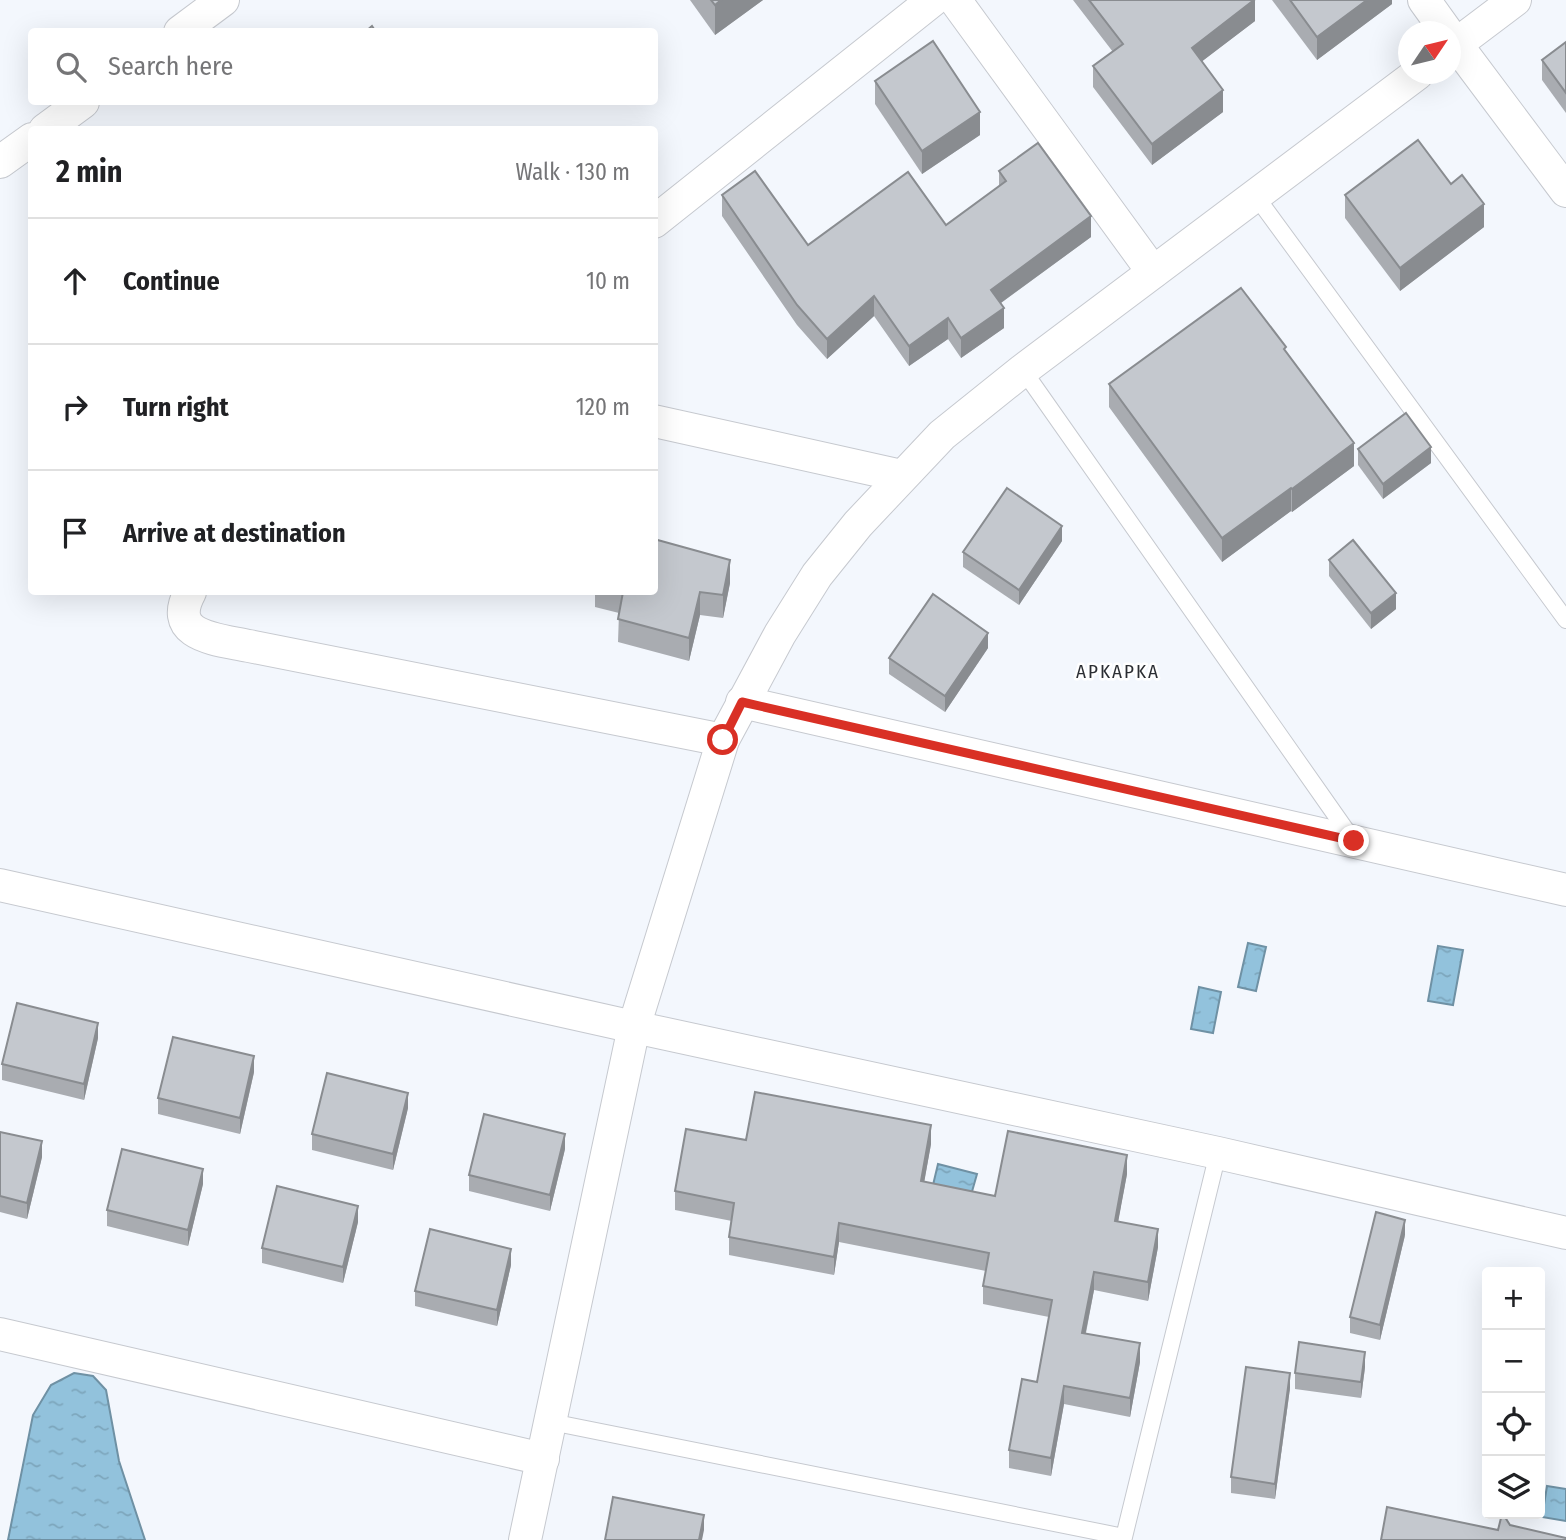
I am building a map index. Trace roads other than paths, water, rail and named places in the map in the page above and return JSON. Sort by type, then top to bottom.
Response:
[{"type":"street","points":[[185,28],[223,0]]},
{"type":"street","points":[[658,219],[933,0]]},
{"type":"street","points":[[955,0],[1153,272]]},
{"type":"street","points":[[1424,0],[1438,21]]},
{"type":"street","points":[[1461,34],[1515,0]]},
{"type":"street","points":[[1461,53],[1566,191]]},
{"type":"street","points":[[525,1540],[634,1027],[723,740],[780,634],[817,575],[858,524],[942,435],[1023,370],[1404,84]]},
{"type":"street","points":[[50,126],[79,105]]},
{"type":"street","points":[[0,162],[28,142]]},
{"type":"street","points":[[658,422],[902,476]]},
{"type":"street","points":[[188,595],[183,615],[187,626],[197,634],[723,740]]},
{"type":"street","points":[[742,702],[1566,890]]},
{"type":"street","points":[[0,885],[634,1027],[1219,1153],[1566,1233]]},
{"type":"street","points":[[0,1334],[543,1459]]},
{"type":"lane","points":[[1255,195],[1566,620]]},
{"type":"lane","points":[[1023,370],[1354,841]]},
{"type":"lane","points":[[551,1422],[1124,1537],[1219,1153]]},
{"type":"water","points":[[1248,943],[1266,947],[1256,991],[1238,987]]},
{"type":"water","points":[[1438,946],[1463,950],[1453,1005],[1428,1001]]},
{"type":"water","points":[[1199,987],[1221,992],[1213,1033],[1191,1029]]},
{"type":"water","points":[[938,1164],[977,1174],[971,1195],[933,1185]]},
{"type":"water","points":[[74,1373],[93,1376],[106,1390],[119,1461],[145,1540],[8,1540],[33,1415],[51,1385]]},
{"type":"water","points":[[1547,1486],[1566,1489],[1566,1521],[1545,1518]]},
{"type":"district","name":"APKAPKA","points":[[1118,671]]}]
